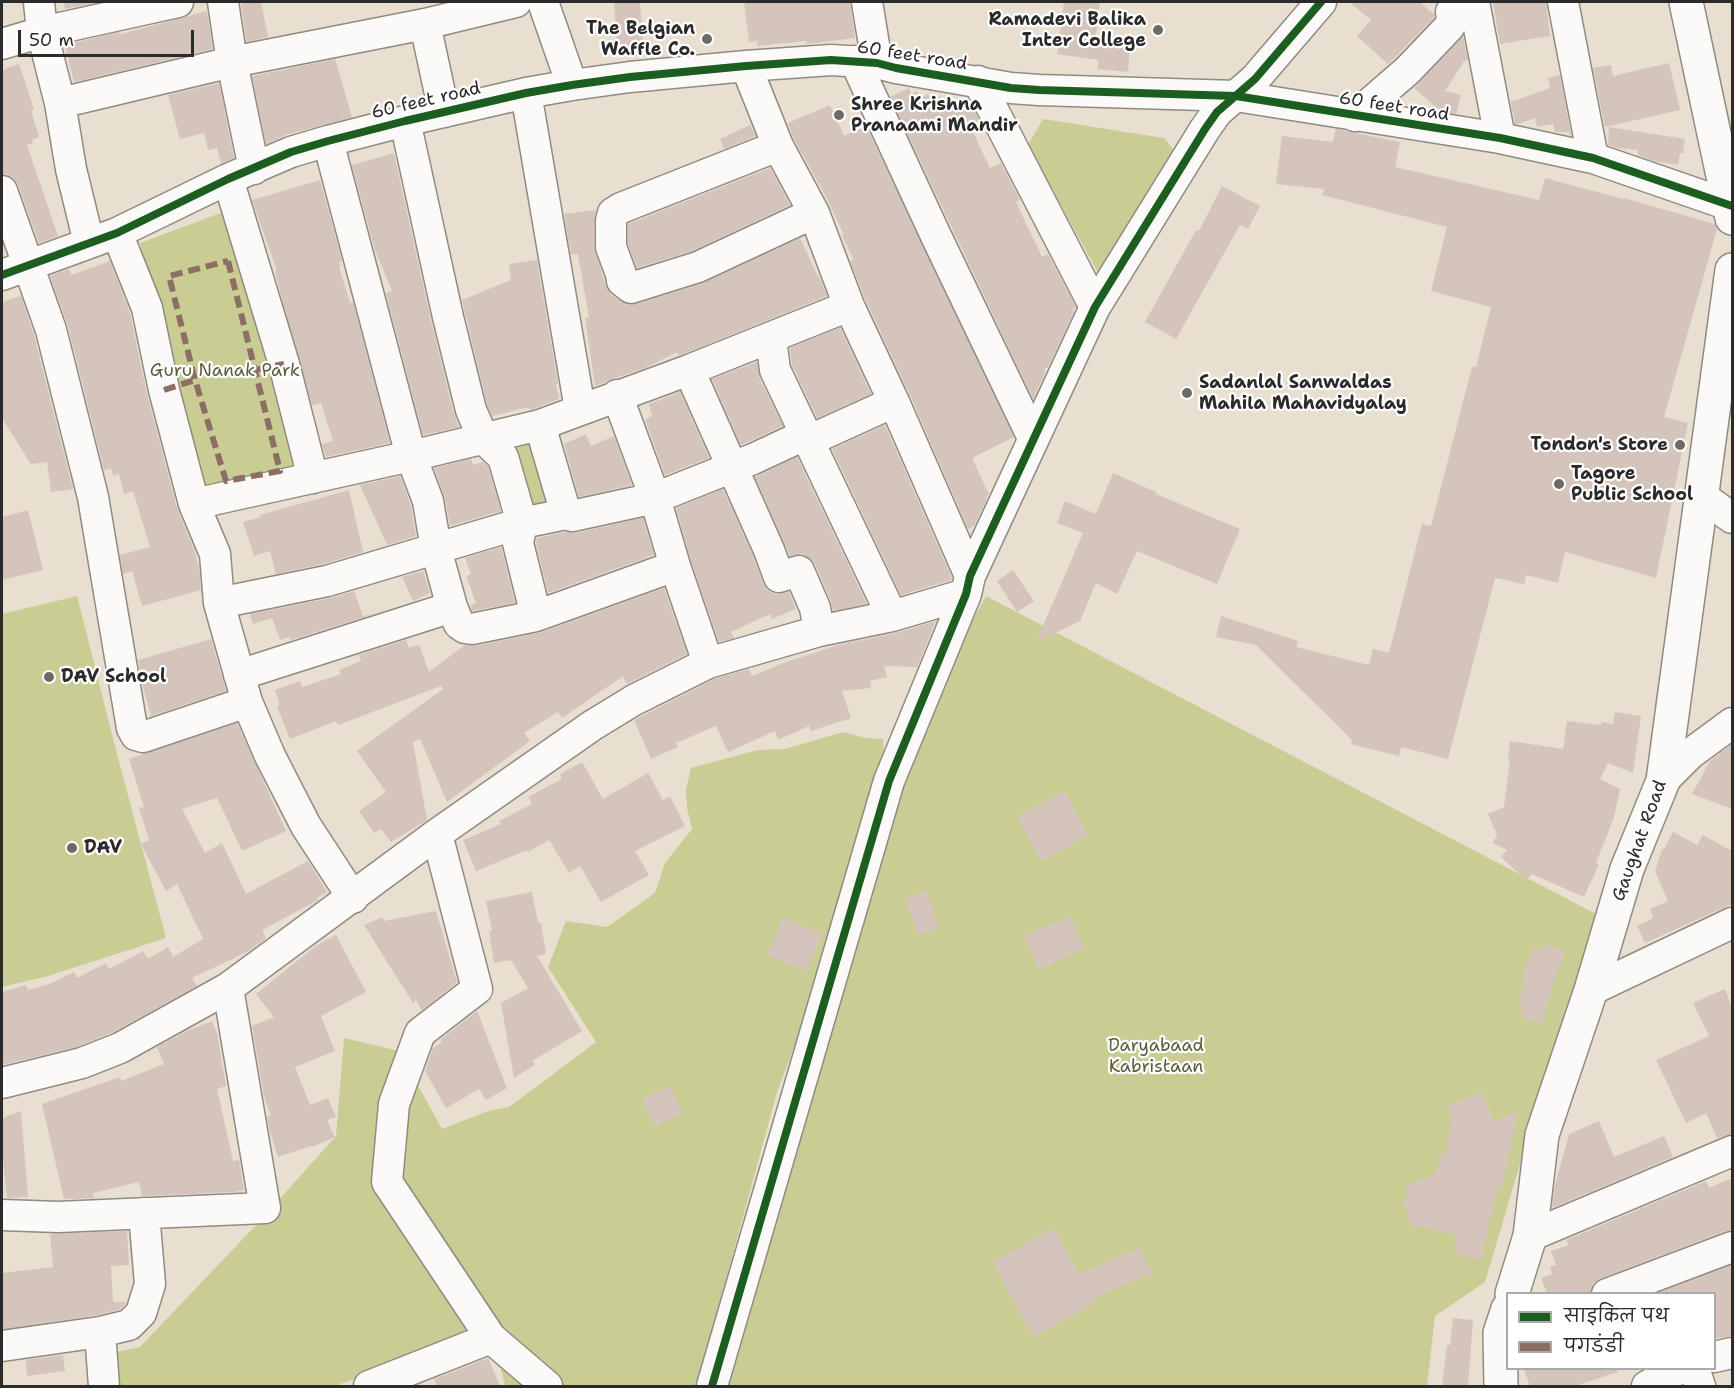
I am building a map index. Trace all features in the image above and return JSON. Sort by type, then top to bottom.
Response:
[{"type":"main road","points":[[1686,2],[1732,210]]},
{"type":"main road","name":"Gaughat Road","points":[[1512,1292],[1530,1236],[1542,1135],[1591,990],[1627,869],[1663,781],[1732,270]]},
{"type":"main road","points":[[1501,1386],[1505,1324]]},
{"type":"street","points":[[39,2],[42,32],[60,103],[70,169],[89,243]]},
{"type":"street","points":[[2,44],[42,32],[178,2]]},
{"type":"street","points":[[223,2],[232,63],[241,174],[284,364],[313,478]]},
{"type":"street","points":[[60,103],[232,63],[425,24],[516,2]]},
{"type":"street","points":[[543,2],[572,85]]},
{"type":"street","points":[[867,2],[866,62],[936,236],[1033,438]]},
{"type":"street","points":[[712,1386],[889,782],[968,585],[1033,438],[1095,307],[1217,112],[1255,79],[1321,2]]},
{"type":"street","points":[[1355,116],[1408,70],[1449,27],[1452,22],[1451,12],[1463,2]]},
{"type":"street","points":[[1474,2],[1500,138]]},
{"type":"street","points":[[1563,2],[1593,158]]},
{"type":"street","points":[[425,24],[444,112]]},
{"type":"street","name":"60 feet road","points":[[14,270],[117,233],[291,152],[405,121],[526,93],[572,85],[630,77],[831,60],[866,62],[1039,90],[1236,96],[1500,138],[1593,158],[1732,210]]},
{"type":"street","points":[[746,66],[778,146],[814,213],[849,306],[894,402],[968,585]]},
{"type":"street","points":[[978,81],[1095,307]]},
{"type":"street","points":[[526,93],[580,409]]},
{"type":"street","points":[[405,121],[462,376],[471,410],[483,438],[503,457],[522,524],[518,543],[536,616]]},
{"type":"street","points":[[328,141],[411,456],[428,501],[436,549],[459,624],[471,629],[536,616],[675,566]]},
{"type":"street","points":[[778,146],[613,213],[612,247],[622,281],[630,288],[698,267],[814,213]]},
{"type":"street","points":[[2,191],[14,270],[51,330],[93,497],[132,728],[136,735],[143,737],[243,688],[452,607]]},
{"type":"street","points":[[117,233],[147,308],[194,504],[215,554],[219,603],[243,688],[270,756],[306,826],[353,898]]},
{"type":"street","points":[[194,504],[540,425],[689,370],[849,306]]},
{"type":"street","points":[[771,338],[775,370],[892,616]]},
{"type":"street","points":[[689,370],[779,577],[799,571],[815,608],[819,632]]},
{"type":"street","points":[[617,395],[655,498],[708,663]]},
{"type":"street","points":[[808,441],[894,402]]},
{"type":"street","points":[[540,425],[566,514]]},
{"type":"street","points":[[219,603],[327,581],[522,524],[655,498],[753,459],[802,436],[808,441]]},
{"type":"street","points":[[1703,497],[1732,518]]},
{"type":"street","points":[[2,1083],[81,1062],[120,1048],[228,988],[437,834],[593,725],[634,700],[708,663],[819,632],[892,616],[968,585]]},
{"type":"street","points":[[1663,781],[1690,754],[1732,723]]},
{"type":"street","points":[[437,834],[477,990],[420,1033],[394,1104],[387,1182],[490,1338],[547,1386]]},
{"type":"street","points":[[1591,990],[1732,923]]},
{"type":"street","points":[[2,1215],[58,1217],[265,1208],[228,988]]},
{"type":"street","points":[[1530,1236],[1732,1151]]},
{"type":"street","points":[[2,1346],[100,1332],[129,1325],[141,1312],[150,1284],[144,1213]]},
{"type":"street","points":[[1610,1292],[1732,1247]]},
{"type":"street","points":[[100,1332],[104,1386]]},
{"type":"street","points":[[369,1386],[490,1338]]},
{"type":"street","points":[[1716,1357],[1732,1353]]},
{"type":"street","points":[[1647,1386],[1677,1370]]},
{"type":"street","points":[[1695,1370],[1700,1386]]},
{"type":"green space","points":[[1043,119],[1164,138],[1177,154],[1101,278],[1028,145]]},
{"type":"green space","name":"Guru Nanak Park","points":[[234,208],[301,471],[204,490],[140,243]]},
{"type":"green space","points":[[539,441],[554,505],[529,511],[507,451]]},
{"type":"green space","name":"DAV","points":[[77,596],[166,938],[48,976],[2,987],[2,614]]},
{"type":"green space","name":"Daryabaad Kabristaan","points":[[986,596],[1598,915],[1485,1282],[1435,1316],[1427,1386],[705,1386],[894,801],[958,647]]},
{"type":"green space","points":[[843,732],[865,738],[883,739],[885,767],[843,918],[777,1092],[697,1386],[505,1386],[501,1369],[476,1333],[335,1386],[93,1386],[93,1357],[140,1347],[258,1223],[336,1136],[344,1038],[399,1051],[442,1129],[488,1111],[509,1107],[596,1042],[548,967],[566,921],[607,927],[655,893],[665,863],[692,829],[687,808],[686,789],[691,768],[758,750],[785,749]]},
{"type":"building","points":[[64,2],[100,2],[65,9]]},
{"type":"building","points":[[261,2],[268,37],[246,42],[241,3]]},
{"type":"building","points":[[614,2],[640,2],[644,56],[618,57]]},
{"type":"building","points":[[744,2],[850,2],[855,38],[807,44],[806,41],[757,46],[757,41],[749,42]]},
{"type":"building","points":[[1064,2],[1100,2],[1095,41],[1130,44],[1128,72],[1098,69],[1098,60],[1057,54]]},
{"type":"building","points":[[1349,2],[1419,2],[1434,14],[1434,18],[1388,64],[1357,36],[1371,20]]},
{"type":"building","points":[[1493,2],[1546,2],[1550,36],[1500,44]]},
{"type":"building","points":[[207,11],[213,49],[74,82],[65,45],[120,32],[121,34]]},
{"type":"building","points":[[1463,37],[1468,60],[1464,61],[1445,91],[1461,95],[1456,114],[1440,111],[1414,88]]},
{"type":"building","points":[[335,59],[352,117],[286,135],[266,144],[252,76]]},
{"type":"building","points":[[1669,63],[1680,110],[1605,127],[1593,68],[1611,65],[1613,76]]},
{"type":"building","points":[[19,64],[34,109],[31,110],[39,137],[27,145],[58,236],[39,243],[18,185],[13,178],[2,174],[2,70]]},
{"type":"building","points":[[1560,75],[1571,135],[1569,132],[1555,132],[1553,124],[1537,127],[1535,118],[1515,124],[1511,102],[1550,88],[1548,78]]},
{"type":"building","points":[[219,83],[234,158],[221,163],[217,148],[208,150],[204,133],[180,139],[168,95]]},
{"type":"building","points":[[909,88],[911,94],[917,91],[920,98],[928,94],[931,101],[940,96],[942,100],[951,96],[953,103],[963,98],[966,103],[969,102],[983,127],[973,132],[990,168],[1001,163],[1020,200],[1016,202],[1042,257],[1048,254],[1076,307],[1072,309],[1074,312],[1048,367],[1044,369],[1045,373],[1033,399],[890,97]]},
{"type":"building","points":[[830,105],[844,136],[866,126],[1014,437],[972,458],[989,494],[974,526],[968,529],[910,395],[865,299],[850,261],[854,260],[842,236],[844,235],[788,123]]},
{"type":"building","points":[[750,125],[756,136],[724,149],[720,139]]},
{"type":"building","points":[[1609,127],[1685,139],[1678,165],[1654,161],[1638,155],[1638,150],[1608,145]]},
{"type":"building","points":[[1336,129],[1400,142],[1395,167],[1539,200],[1545,178],[1715,224],[1717,229],[1664,417],[1688,423],[1656,578],[1565,552],[1558,583],[1526,575],[1524,584],[1495,578],[1448,759],[1401,747],[1399,756],[1351,744],[1352,740],[1256,645],[1216,637],[1221,616],[1298,641],[1296,647],[1369,665],[1373,649],[1389,653],[1422,524],[1431,526],[1472,367],[1476,367],[1491,307],[1431,291],[1447,227],[1322,195],[1324,189],[1276,184],[1282,136],[1333,142]]},
{"type":"building","points":[[394,153],[431,321],[459,427],[423,435],[386,293],[392,291],[375,250],[352,165]]},
{"type":"building","points":[[770,168],[790,205],[692,251],[637,268],[628,244],[628,224]]},
{"type":"building","points":[[320,180],[342,261],[339,261],[341,266],[339,267],[350,303],[353,302],[390,443],[326,457],[322,444],[333,441],[321,403],[312,406],[283,303],[275,271],[277,271],[252,200]]},
{"type":"building","points":[[1222,186],[1260,206],[1248,229],[1240,225],[1176,339],[1145,322],[1196,230],[1199,231]]},
{"type":"building","points":[[596,210],[594,247],[605,283],[611,295],[627,305],[703,283],[800,238],[827,296],[683,354],[679,355],[677,352],[645,368],[595,386],[585,318],[589,318],[578,254],[571,255],[564,214]]},
{"type":"building","points":[[537,260],[559,399],[530,410],[529,407],[492,416],[487,404],[462,300],[511,280],[509,264]]},
{"type":"building","points":[[110,261],[130,313],[147,394],[177,508],[199,568],[201,590],[142,606],[132,571],[123,574],[120,555],[150,547],[133,491],[124,494],[119,474],[113,476],[111,468],[104,470],[68,326],[50,276],[69,269],[71,275]]},
{"type":"building","points":[[21,296],[34,335],[73,489],[51,492],[47,462],[31,464],[2,418],[2,302]]},
{"type":"building","points":[[840,328],[871,394],[817,418],[792,365],[790,348]]},
{"type":"building","points":[[757,362],[759,377],[783,426],[741,445],[712,379]]},
{"type":"building","points":[[680,392],[709,458],[665,475],[645,420],[652,416],[649,404]]},
{"type":"building","points":[[885,425],[952,578],[901,595],[832,449]]},
{"type":"building","points":[[586,434],[591,446],[614,436],[632,485],[579,497],[564,444]]},
{"type":"building","points":[[797,457],[867,604],[833,611],[815,564],[802,554],[790,556],[755,477]]},
{"type":"building","points":[[471,459],[473,465],[483,462],[488,466],[501,511],[450,526],[445,498],[434,468]]},
{"type":"building","points":[[1113,473],[1156,494],[1240,529],[1217,584],[1137,551],[1117,594],[1096,583],[1080,621],[1036,642],[1083,533],[1057,523],[1065,501],[1096,514]]},
{"type":"building","points":[[400,476],[411,506],[416,536],[387,545],[360,485]]},
{"type":"building","points":[[723,489],[767,590],[775,594],[789,592],[796,609],[772,619],[770,614],[731,632],[734,638],[719,642],[691,561],[676,508]]},
{"type":"building","points":[[349,490],[363,552],[323,564],[276,574],[270,551],[254,556],[243,522]]},
{"type":"building","points":[[28,510],[43,570],[2,580],[2,517]]},
{"type":"building","points":[[643,518],[654,555],[548,593],[536,543],[537,538],[565,532],[576,533]]},
{"type":"building","points":[[501,547],[515,603],[472,611],[470,606],[476,603],[466,576],[471,574],[465,558]]},
{"type":"building","points":[[1013,570],[1034,601],[1017,612],[997,581]]},
{"type":"building","points":[[423,571],[430,593],[413,601],[402,577]]},
{"type":"building","points":[[664,588],[687,654],[627,684],[623,676],[562,718],[558,712],[524,733],[530,741],[447,802],[420,739],[413,742],[427,820],[391,842],[381,829],[374,833],[359,811],[386,792],[357,751],[443,689],[441,686],[338,725],[336,721],[290,739],[277,706],[280,705],[275,690],[300,681],[302,687],[341,674],[339,670],[361,661],[359,655],[406,640],[409,648],[419,645],[429,672],[465,645],[475,646],[542,632]]},
{"type":"building","points":[[354,591],[363,616],[377,613],[291,640],[289,637],[280,640],[272,618],[253,624],[250,614],[331,598]]},
{"type":"building","points":[[936,621],[917,667],[884,666],[887,677],[870,681],[871,688],[842,691],[851,718],[811,731],[809,726],[778,740],[775,731],[728,752],[716,726],[676,743],[678,747],[651,759],[634,720],[714,679],[749,669],[752,676],[838,645],[896,633]]},
{"type":"building","points":[[211,639],[226,691],[151,716],[138,660]]},
{"type":"building","points":[[1615,712],[1641,716],[1633,773],[1608,763],[1600,779],[1620,789],[1614,817],[1596,863],[1599,864],[1584,897],[1532,874],[1526,880],[1501,857],[1507,850],[1493,843],[1497,835],[1488,814],[1504,807],[1510,741],[1563,749],[1567,721],[1613,724]]},
{"type":"building","points":[[237,723],[286,831],[242,851],[217,798],[182,809],[205,853],[222,843],[246,894],[308,861],[327,892],[317,898],[318,900],[262,930],[266,938],[249,951],[192,978],[197,986],[113,1032],[77,1047],[2,1065],[2,992],[26,985],[28,990],[52,983],[74,972],[77,978],[106,963],[109,969],[143,951],[148,959],[168,947],[173,957],[203,939],[177,884],[166,891],[141,844],[149,840],[139,808],[144,807],[129,759]]},
{"type":"building","points":[[1732,744],[1732,809],[1692,794],[1710,761]]},
{"type":"building","points":[[582,762],[603,799],[648,773],[663,800],[670,796],[685,826],[635,851],[649,875],[601,902],[580,866],[569,873],[549,840],[528,852],[527,850],[476,871],[463,840],[501,824],[499,821],[532,804],[528,797],[562,779],[560,774]]},
{"type":"building","points":[[1065,791],[1088,836],[1041,861],[1017,816]]},
{"type":"building","points":[[1673,832],[1697,845],[1703,835],[1732,851],[1732,904],[1645,943],[1637,926],[1653,918],[1650,909],[1668,901],[1655,871],[1662,849]]},
{"type":"building","points":[[927,891],[939,928],[918,935],[905,898]]},
{"type":"building","points":[[532,892],[538,923],[541,923],[546,954],[537,956],[582,1031],[532,1061],[535,1065],[514,1078],[501,1003],[528,988],[511,960],[494,963],[489,931],[492,931],[486,901]]},
{"type":"building","points":[[436,911],[457,982],[422,1010],[416,1000],[413,1003],[364,925],[383,917],[384,921]]},
{"type":"building","points":[[1070,916],[1085,949],[1039,970],[1024,936]]},
{"type":"building","points":[[783,917],[822,934],[807,971],[767,955]]},
{"type":"building","points":[[336,935],[366,992],[321,1016],[335,1051],[295,1067],[310,1105],[328,1098],[336,1117],[327,1120],[335,1137],[312,1147],[278,1157],[267,1117],[271,1116],[264,1096],[252,1026],[274,1017],[256,994],[317,945]]},
{"type":"building","points":[[1546,944],[1565,951],[1552,986],[1543,1023],[1521,1018],[1523,1006],[1519,1005],[1524,979],[1522,978],[1533,948],[1543,952]]},
{"type":"building","points":[[1725,989],[1732,1008],[1732,1134],[1717,1138],[1706,1113],[1686,1123],[1656,1060],[1709,1036],[1693,1003]]},
{"type":"building","points":[[477,1011],[507,1088],[486,1100],[479,1089],[446,1108],[425,1071],[433,1048],[442,1043],[440,1040]]},
{"type":"building","points":[[212,1021],[217,1033],[226,1086],[217,1089],[233,1161],[239,1160],[244,1190],[142,1196],[139,1182],[93,1193],[94,1198],[64,1199],[42,1104],[120,1077],[121,1081],[164,1064],[157,1047]]},
{"type":"building","points":[[670,1086],[683,1113],[655,1126],[642,1099]]},
{"type":"building","points":[[1482,1092],[1494,1121],[1518,1111],[1502,1186],[1498,1185],[1481,1260],[1453,1254],[1457,1235],[1421,1226],[1413,1229],[1403,1202],[1409,1200],[1404,1187],[1435,1175],[1440,1156],[1444,1156],[1452,1119],[1447,1106]]},
{"type":"building","points":[[21,1111],[28,1197],[7,1198],[2,1149],[2,1118]]},
{"type":"building","points":[[1599,1121],[1614,1157],[1664,1136],[1673,1157],[1554,1207],[1552,1205],[1555,1185],[1569,1134]]},
{"type":"building","points":[[1732,1178],[1732,1230],[1601,1278],[1593,1284],[1590,1292],[1547,1292],[1541,1278],[1552,1274],[1550,1267],[1556,1265],[1551,1251],[1569,1245],[1566,1240],[1706,1181],[1709,1188]]},
{"type":"building","points":[[1054,1228],[1079,1274],[1141,1247],[1152,1273],[1092,1299],[1095,1303],[1033,1337],[993,1262]]},
{"type":"building","points":[[127,1231],[129,1265],[111,1266],[113,1302],[126,1302],[120,1309],[97,1315],[2,1329],[2,1273],[53,1267],[50,1234]]},
{"type":"building","points":[[1732,1265],[1732,1336],[1716,1339],[1716,1292],[1660,1292]]},
{"type":"building","points":[[1453,1318],[1473,1320],[1468,1386],[1442,1386]]},
{"type":"building","points":[[63,1355],[65,1371],[27,1376],[26,1360]]},
{"type":"building","points":[[488,1358],[500,1386],[437,1386],[434,1379]]},
{"type":"building","points":[[1524,1370],[1618,1370],[1618,1372],[1575,1386],[1530,1386]]},
{"type":"marked path","points":[[228,261],[280,471],[226,481],[195,380],[169,276],[228,261]]},
{"type":"marked path","points":[[240,373],[284,364]]},
{"type":"marked path","points":[[164,390],[195,380]]},
{"type":"cycle path","points":[[712,1386],[889,781],[966,594],[970,576],[1095,307],[1217,112],[1255,79],[1321,2]]},
{"type":"cycle path","points":[[2,275],[117,233],[228,179],[291,152],[405,121],[526,93],[572,85],[630,77],[831,60],[877,63],[1011,88],[1236,96],[1500,138],[1593,158],[1732,206]]},
{"type":"place","name":"Ramadevi Balika Inter College","points":[[1158,30]]},
{"type":"place","name":"The Belgian Waffle Co.","points":[[707,39]]},
{"type":"place","name":"Shree Krishna Pranaami Mandir","points":[[839,115]]},
{"type":"place","name":"Sadanlal Sanwaldas Mahila Mahavidyalay","points":[[1187,393]]},
{"type":"place","name":"Tondon's Store","points":[[1680,445]]},
{"type":"place","name":"Tagore Public School","points":[[1559,484]]},
{"type":"place","name":"DAV School","points":[[49,677]]},
{"type":"place","name":"DAV","points":[[72,848]]}]
